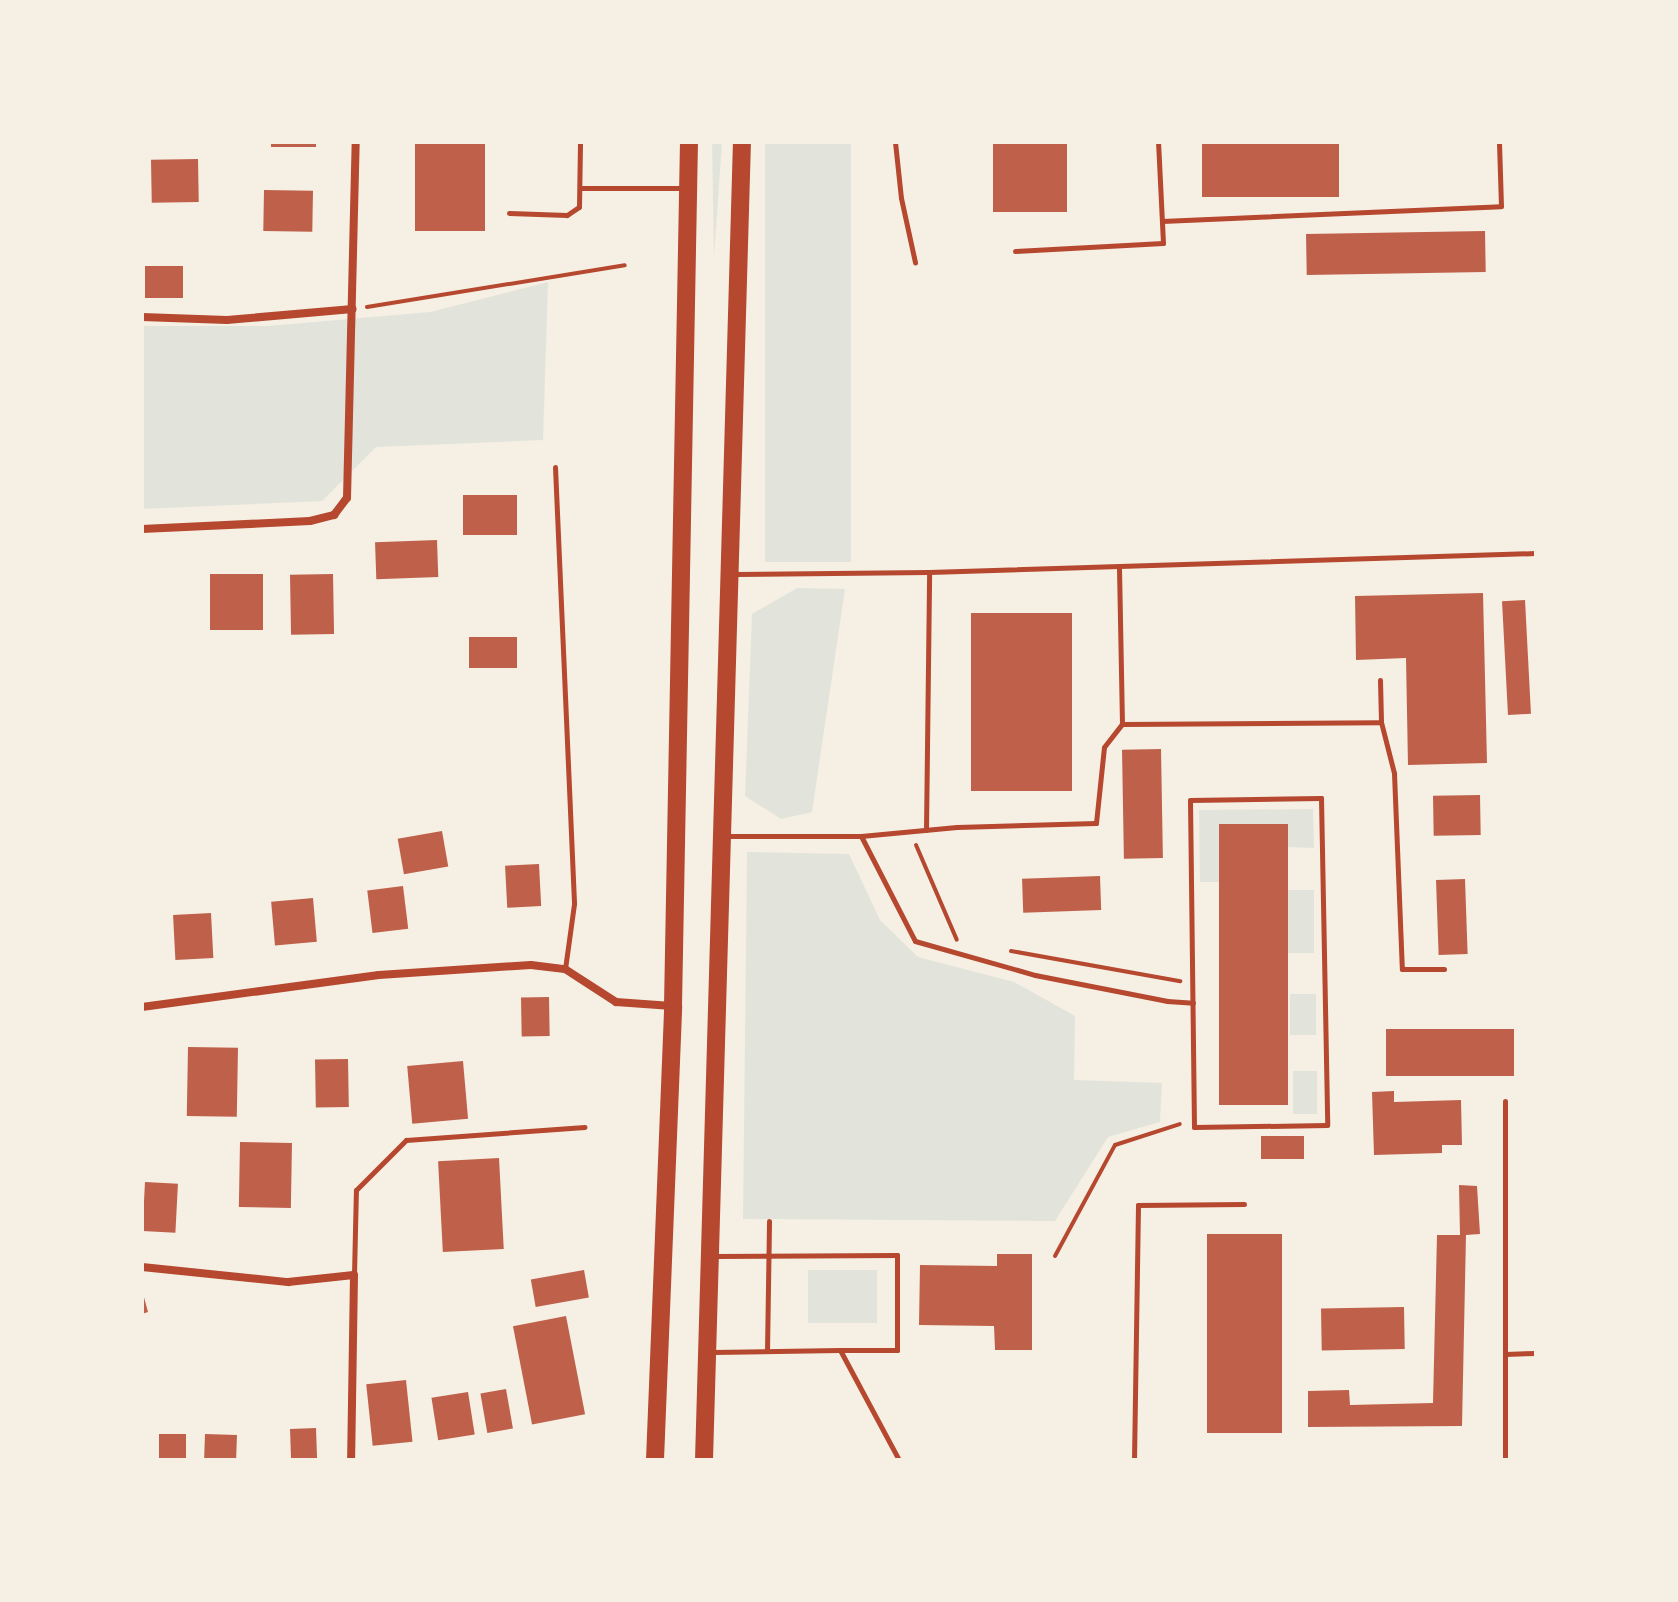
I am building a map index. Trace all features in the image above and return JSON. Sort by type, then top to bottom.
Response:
[{"type":"main road","points":[[655,1460],[673,1006],[689,142]]},
{"type":"main road","points":[[704,1460],[742,142]]},
{"type":"street","points":[[142,529],[310,521],[334,515],[347,498],[356,142]]},
{"type":"street","points":[[142,317],[227,320],[353,309]]},
{"type":"street","points":[[142,1007],[379,975],[531,965],[565,969],[616,1002],[673,1006]]},
{"type":"street","points":[[142,1267],[288,1282],[354,1275],[351,1460]]},
{"type":"lane","points":[[509,213],[567,215],[579,207],[580,142]]},
{"type":"lane","points":[[895,142],[901,198],[915,262]]},
{"type":"lane","points":[[1015,251],[1163,243],[1158,142]]},
{"type":"lane","points":[[1162,221],[1501,206],[1499,142]]},
{"type":"lane","points":[[580,188],[688,188]]},
{"type":"lane","points":[[555,467],[574,904],[565,969]]},
{"type":"lane","points":[[731,574],[929,572],[1536,553]]},
{"type":"lane","points":[[724,836],[861,836],[926,830],[1096,823],[1104,747],[1122,724],[1119,567]]},
{"type":"lane","points":[[926,830],[929,572]]},
{"type":"lane","points":[[1380,680],[1381,722],[1394,773],[1402,969],[1444,969]]},
{"type":"lane","points":[[1122,724],[1381,722]]},
{"type":"lane","points":[[1321,798],[1327,1125],[1194,1127],[1193,983],[1190,800],[1321,798]]},
{"type":"lane","points":[[861,836],[915,941],[1035,975],[1167,1001],[1193,1003]]},
{"type":"lane","points":[[1505,1101],[1505,1460]]},
{"type":"lane","points":[[354,1275],[356,1190],[406,1140],[585,1127]]},
{"type":"lane","points":[[1134,1460],[1138,1205],[1244,1204]]},
{"type":"lane","points":[[767,1351],[769,1221]]},
{"type":"lane","points":[[708,1352],[897,1350],[897,1255],[711,1256]]},
{"type":"lane","points":[[840,1350],[899,1460]]},
{"type":"lane","points":[[1505,1354],[1536,1353]]},
{"type":"path","points":[[353,309],[625,265]]},
{"type":"path","points":[[910,831],[958,942]]},
{"type":"path","points":[[1005,950],[1193,983]]},
{"type":"path","points":[[1055,1256],[1115,1145],[1194,1119]]},
{"type":"shaded area","points":[[712,142],[722,142],[714,257]]},
{"type":"shaded area","points":[[765,144],[851,144],[851,562],[765,562]]},
{"type":"shaded area","points":[[548,282],[543,440],[376,447],[322,501],[142,509],[142,326],[268,326],[430,312]]},
{"type":"shaded area","points":[[797,588],[845,589],[812,812],[781,819],[745,796],[752,614]]},
{"type":"shaded area","points":[[1313,809],[1314,848],[1288,847],[1287,824],[1219,824],[1219,882],[1200,882],[1199,810]]},
{"type":"shaded area","points":[[747,852],[849,854],[880,920],[918,957],[1014,982],[1075,1016],[1074,1080],[1162,1083],[1160,1122],[1108,1137],[1055,1221],[743,1219]]},
{"type":"shaded area","points":[[1288,890],[1314,890],[1314,953],[1288,953]]},
{"type":"shaded area","points":[[1290,994],[1316,994],[1316,1035],[1290,1035]]},
{"type":"shaded area","points":[[1293,1071],[1317,1071],[1317,1114],[1293,1114]]},
{"type":"shaded area","points":[[808,1270],[877,1270],[877,1323],[808,1323]]},
{"type":"building","points":[[271,142],[316,142],[316,147],[271,147]]},
{"type":"building","points":[[415,142],[485,142],[485,231],[415,231]]},
{"type":"building","points":[[993,142],[1067,142],[1067,212],[993,212]]},
{"type":"building","points":[[1202,142],[1339,142],[1339,197],[1202,197]]},
{"type":"building","points":[[198,159],[199,202],[152,203],[151,160]]},
{"type":"building","points":[[264,190],[313,191],[312,232],[263,231]]},
{"type":"building","points":[[1485,231],[1486,272],[1307,275],[1306,234]]},
{"type":"building","points":[[145,266],[183,266],[183,298],[145,298]]},
{"type":"building","points":[[463,495],[517,495],[517,535],[463,535]]},
{"type":"building","points":[[437,540],[438,577],[376,579],[375,542]]},
{"type":"building","points":[[210,574],[263,574],[263,630],[210,630]]},
{"type":"building","points":[[333,574],[334,634],[291,635],[290,575]]},
{"type":"building","points":[[1483,593],[1487,763],[1408,765],[1406,658],[1356,660],[1355,596]]},
{"type":"building","points":[[1525,600],[1531,714],[1508,715],[1502,601]]},
{"type":"building","points":[[971,613],[1072,613],[1072,791],[971,791]]},
{"type":"building","points":[[469,637],[517,637],[517,668],[469,668]]},
{"type":"building","points":[[1161,749],[1163,858],[1124,859],[1122,750]]},
{"type":"building","points":[[1480,795],[1481,835],[1434,836],[1433,796]]},
{"type":"building","points":[[1219,824],[1288,824],[1288,1105],[1219,1105]]},
{"type":"building","points":[[442,831],[448,866],[404,874],[398,839]]},
{"type":"building","points":[[539,864],[541,906],[507,908],[505,866]]},
{"type":"building","points":[[1100,876],[1101,910],[1023,913],[1022,879]]},
{"type":"building","points":[[1465,879],[1468,954],[1439,955],[1436,880]]},
{"type":"building","points":[[403,886],[408,929],[373,933],[367,890]]},
{"type":"building","points":[[313,898],[317,942],[275,945],[271,902]]},
{"type":"building","points":[[211,913],[213,958],[175,960],[173,915]]},
{"type":"building","points":[[521,997],[549,997],[550,1036],[522,1036]]},
{"type":"building","points":[[1386,1029],[1514,1029],[1514,1076],[1386,1076]]},
{"type":"building","points":[[188,1047],[238,1048],[237,1117],[187,1116]]},
{"type":"building","points":[[348,1059],[349,1107],[316,1108],[315,1060]]},
{"type":"building","points":[[463,1061],[468,1119],[412,1124],[407,1066]]},
{"type":"building","points":[[1394,1091],[1394,1102],[1461,1100],[1462,1145],[1442,1145],[1442,1153],[1374,1155],[1372,1092]]},
{"type":"building","points":[[1261,1136],[1304,1136],[1304,1159],[1261,1159]]},
{"type":"building","points":[[240,1142],[292,1143],[291,1208],[239,1207]]},
{"type":"building","points":[[499,1158],[504,1249],[443,1252],[438,1161]]},
{"type":"building","points":[[145,1182],[178,1184],[175,1233],[142,1231]]},
{"type":"building","points":[[1459,1185],[1477,1186],[1480,1234],[1466,1235],[1462,1426],[1308,1427],[1308,1391],[1349,1390],[1350,1405],[1433,1403],[1437,1235],[1460,1235]]},
{"type":"building","points":[[1207,1234],[1282,1234],[1282,1433],[1207,1433]]},
{"type":"building","points":[[997,1254],[1032,1254],[1032,1350],[995,1350],[994,1326],[919,1325],[920,1265],[997,1266]]},
{"type":"building","points":[[584,1270],[589,1298],[536,1307],[531,1279]]},
{"type":"building","points":[[142,1290],[148,1312],[142,1314]]},
{"type":"building","points":[[1404,1307],[1405,1349],[1322,1350],[1321,1308]]},
{"type":"building","points":[[566,1316],[585,1414],[532,1424],[513,1326]]},
{"type":"building","points":[[406,1380],[412,1442],[373,1446],[366,1384]]},
{"type":"building","points":[[506,1389],[513,1428],[487,1433],[480,1394]]},
{"type":"building","points":[[468,1392],[475,1434],[438,1440],[431,1398]]},
{"type":"building","points":[[316,1428],[317,1460],[291,1460],[290,1429]]},
{"type":"building","points":[[159,1434],[186,1434],[186,1460],[159,1460]]},
{"type":"building","points":[[205,1434],[237,1435],[236,1460],[204,1460]]}]
